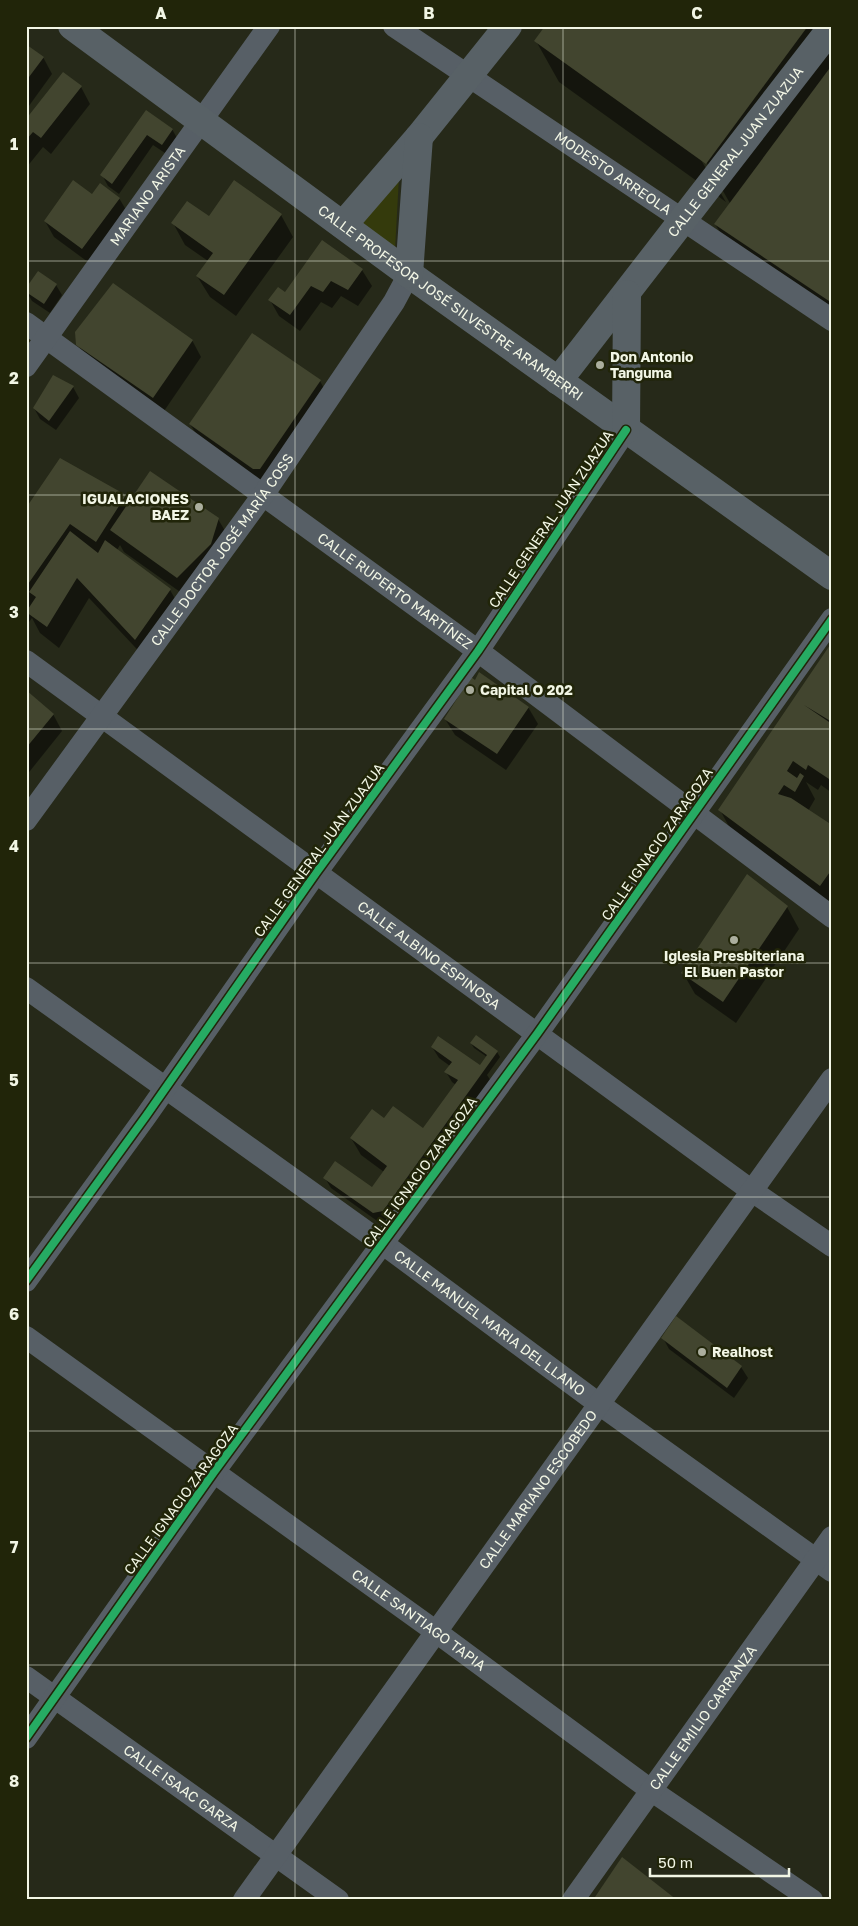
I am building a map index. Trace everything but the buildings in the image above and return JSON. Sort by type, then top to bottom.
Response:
[{"type":"main road","name":"CALLE PROFESOR JOSÉ SILVESTRE ARAMBERRI","points":[[72,26],[410,274],[832,576]]},
{"type":"main road","points":[[343,225],[419,137],[508,26]]},
{"type":"main road","name":"CALLE GENERAL JUAN ZUAZUA","points":[[626,430],[627,294],[832,27]]},
{"type":"main road","points":[[410,274],[419,137]]},
{"type":"main road","points":[[558,381],[627,294]]},
{"type":"street","name":"MARIANO ARISTA","points":[[26,366],[269,26]]},
{"type":"street","name":"MODESTO ARREOLA","points":[[394,26],[467,77],[832,320]]},
{"type":"street","name":"CALLE DOCTOR JOSÉ MARÍA COSS","points":[[26,820],[263,495],[388,310],[410,274]]},
{"type":"street","name":"CALLE RUPERTO MARTÍNEZ","points":[[26,323],[478,651],[832,917]]},
{"type":"street","name":"CALLE GENERAL JUAN ZUAZUA","points":[[26,1281],[166,1087],[316,873],[478,651],[626,430]]},
{"type":"street","name":"CALLE IGNACIO ZARAGOZA","points":[[26,1738],[214,1472],[537,1034],[832,619]]},
{"type":"street","name":"CALLE ALBINO ESPINOSA","points":[[26,661],[752,1191],[832,1246]]},
{"type":"street","name":"CALLE MANUEL MARIA DEL LLANO","points":[[26,988],[382,1243],[823,1566]]},
{"type":"street","name":"CALLE MARIANO ESCOBEDO","points":[[244,1900],[275,1854],[832,1079]]},
{"type":"street","name":"CALLE SANTIAGO TAPIA","points":[[26,1337],[652,1791],[812,1900]]},
{"type":"street","name":"CALLE EMILIO CARRANZA","points":[[573,1900],[652,1791],[823,1566],[832,1536]]},
{"type":"street","name":"CALLE ISAAC GARZA","points":[[26,1677],[338,1900]]},
{"type":"green space","points":[[399,177],[395,250],[361,223]]},
{"type":"cycle path","points":[[26,1281],[146,1116],[316,873],[478,651],[626,430]]},
{"type":"cycle path","points":[[26,1738],[214,1472],[537,1034],[832,619]]},
{"type":"place","name":"Don Antonio Tanguma","points":[[600,365]]},
{"type":"place","name":"IGUALACIONES BAEZ","points":[[199,507]]},
{"type":"place","name":"Capital O 202","points":[[470,690]]},
{"type":"place","name":"Iglesia Presbiteriana El Buen Pastor","points":[[734,940]]},
{"type":"place","name":"Realhost","points":[[702,1352]]}]
